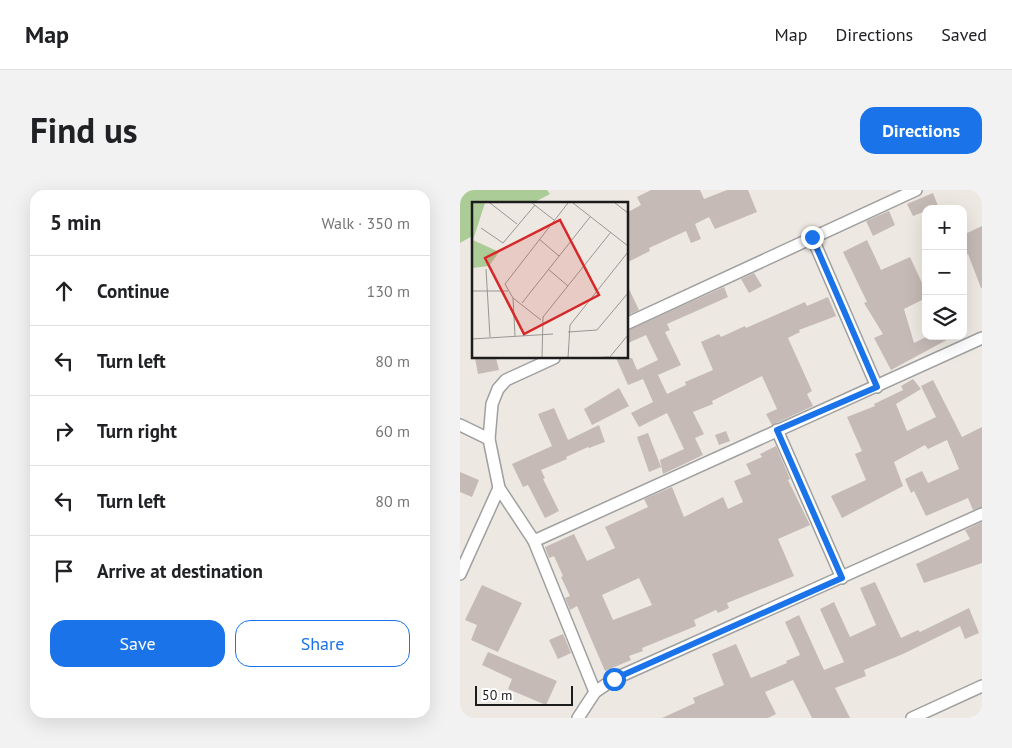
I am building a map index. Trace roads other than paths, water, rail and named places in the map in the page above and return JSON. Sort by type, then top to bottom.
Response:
[{"type":"street","points":[[629,323],[916,190]]},
{"type":"street","points":[[812,237],[877,387]]},
{"type":"street","points":[[534,542],[982,338]]},
{"type":"street","points":[[552,359],[506,380],[498,389],[492,404],[489,439],[499,488],[534,542],[595,692]]},
{"type":"street","points":[[460,425],[489,439]]},
{"type":"street","points":[[777,430],[842,578]]},
{"type":"street","points":[[460,574],[499,488]]},
{"type":"street","points":[[578,718],[595,692],[614,679],[982,514]]},
{"type":"street","points":[[912,718],[982,686]]}]
